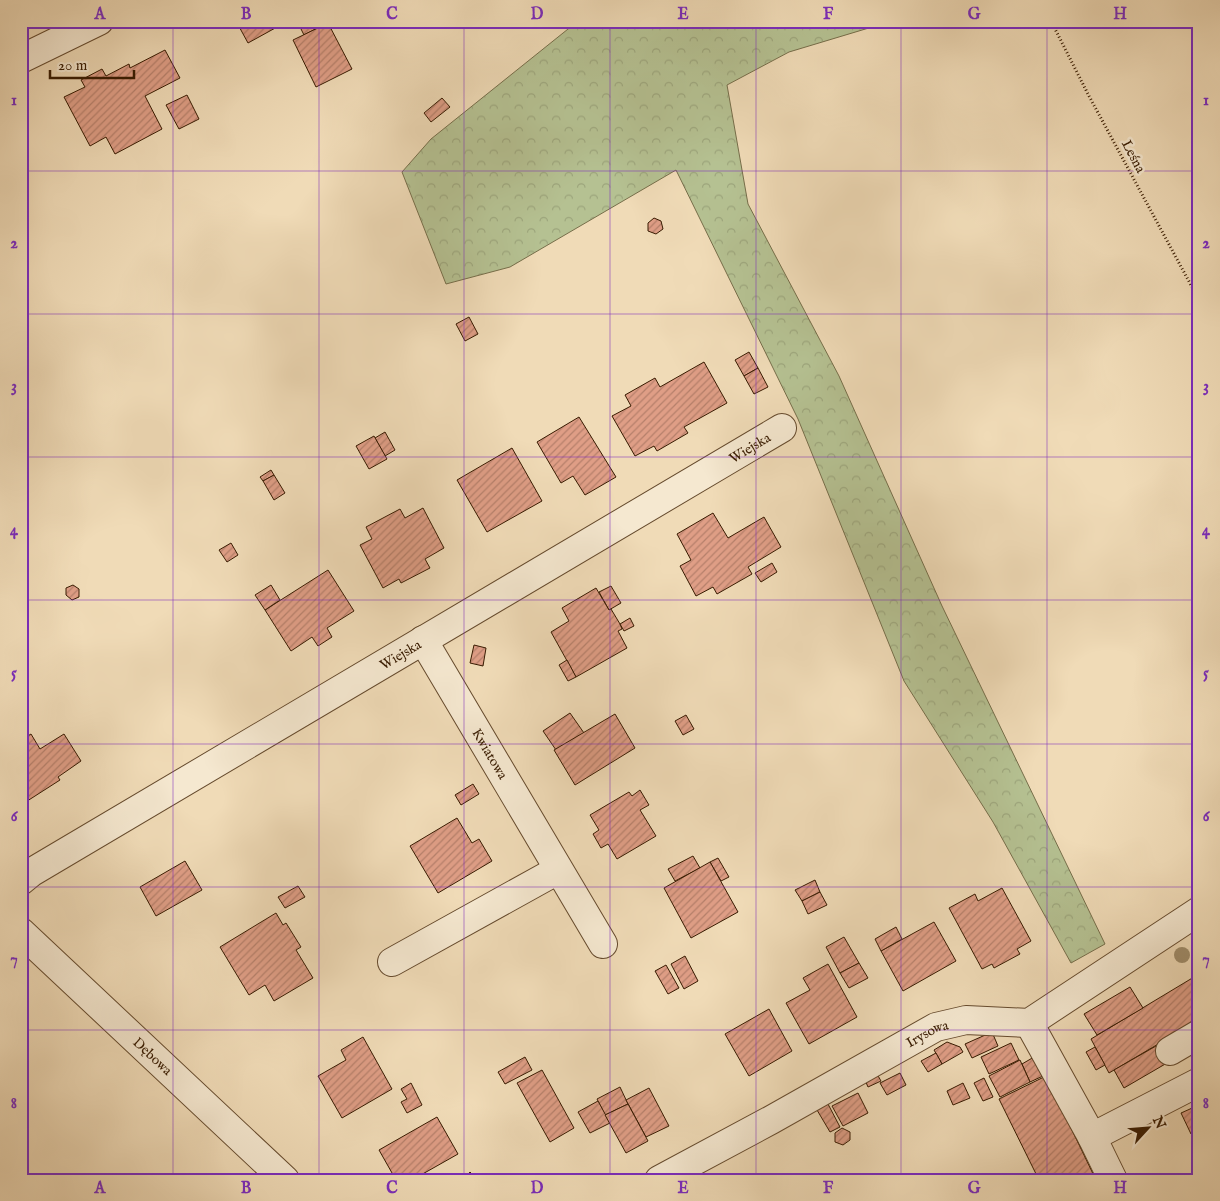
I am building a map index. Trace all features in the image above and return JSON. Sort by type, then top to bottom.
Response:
[{"type":"street","points":[[21,60],[99,21]]},
{"type":"street","name":"Wiejska","points":[[21,881],[32,872],[423,640],[592,543],[782,428]]},
{"type":"street","name":"Kwiatowa","points":[[423,640],[603,944]]},
{"type":"street","points":[[392,962],[558,870]]},
{"type":"street","points":[[1113,1180],[1092,1137],[1029,1022],[1199,911]]},
{"type":"street","name":"Dębowa","points":[[21,932],[285,1180]]},
{"type":"street","name":"Irysowa","points":[[659,1180],[771,1120],[936,1027],[966,1020],[1029,1022]]},
{"type":"street","points":[[1170,1051],[1199,1034]]},
{"type":"street","points":[[1092,1137],[1199,1082]]},
{"type":"path","name":"Leśna","points":[[1051,21],[1088,96],[1199,300]]},
{"type":"green space","points":[[578,21],[892,21],[789,52],[727,85],[748,204],[839,376],[942,606],[1105,944],[1071,963],[993,822],[904,681],[798,419],[676,170],[510,267],[446,284],[402,172],[431,139]]},
{"type":"building","points":[[236,21],[288,21],[248,43]]},
{"type":"building","points":[[297,21],[331,21],[304,35]]},
{"type":"building","points":[[328,23],[352,69],[316,87],[293,40]]},
{"type":"building","points":[[165,50],[180,78],[145,96],[162,129],[115,154],[106,137],[90,146],[64,97],[85,87],[81,80],[102,69],[106,76],[129,64],[130,68]]},
{"type":"building","points":[[187,95],[199,119],[179,129],[166,105]]},
{"type":"building","points":[[442,98],[450,107],[431,122],[424,113]]},
{"type":"building","points":[[654,218],[661,221],[663,229],[656,234],[648,231],[648,223]]},
{"type":"building","points":[[469,317],[478,334],[465,341],[456,324]]},
{"type":"building","points":[[749,352],[758,368],[744,376],[735,360]]},
{"type":"building","points":[[704,362],[727,403],[684,427],[688,433],[657,451],[654,446],[635,456],[612,416],[631,406],[625,395],[655,378],[660,387]]},
{"type":"building","points":[[758,368],[768,387],[754,394],[744,376]]},
{"type":"building","points":[[579,417],[616,477],[585,495],[573,476],[561,483],[537,442]]},
{"type":"building","points":[[385,432],[395,450],[385,456],[375,438]]},
{"type":"building","points":[[374,436],[387,459],[369,469],[356,446]]},
{"type":"building","points":[[512,448],[542,501],[487,532],[457,480]]},
{"type":"building","points":[[271,470],[274,475],[263,481],[260,477]]},
{"type":"building","points":[[274,475],[285,493],[274,500],[263,481]]},
{"type":"building","points":[[423,508],[444,548],[425,559],[430,568],[401,583],[399,579],[383,588],[360,545],[372,539],[366,527],[400,509],[405,518]]},
{"type":"building","points":[[713,513],[728,538],[764,517],[781,547],[748,567],[752,574],[717,594],[713,587],[696,596],[680,566],[691,560],[677,534]]},
{"type":"building","points":[[231,543],[238,555],[227,562],[219,550]]},
{"type":"building","points":[[772,563],[777,572],[761,582],[755,573]]},
{"type":"building","points":[[328,570],[354,611],[327,628],[332,637],[318,646],[312,637],[291,651],[265,610]]},
{"type":"building","points":[[73,585],[79,589],[79,597],[72,600],[66,595],[66,588]]},
{"type":"building","points":[[271,585],[280,600],[265,610],[255,595]]},
{"type":"building","points":[[611,586],[621,603],[609,610],[599,592]]},
{"type":"building","points":[[596,588],[620,624],[622,629],[618,631],[627,648],[576,677],[551,632],[569,621],[562,608]]},
{"type":"building","points":[[630,618],[634,626],[624,631],[620,624]]},
{"type":"building","points":[[474,645],[486,648],[483,666],[470,663]]},
{"type":"building","points":[[567,660],[576,677],[568,681],[559,665]]},
{"type":"building","points":[[570,713],[584,733],[556,750],[543,731]]},
{"type":"building","points":[[615,714],[635,748],[575,785],[554,750]]},
{"type":"building","points":[[686,715],[694,729],[683,735],[675,721]]},
{"type":"building","points":[[31,734],[40,749],[64,734],[81,761],[58,777],[60,780],[21,805],[21,740]]},
{"type":"building","points":[[473,784],[479,794],[461,805],[455,795]]},
{"type":"building","points":[[640,790],[649,805],[640,810],[656,836],[617,859],[608,844],[601,848],[593,834],[599,830],[590,815],[629,792],[632,796]]},
{"type":"building","points":[[457,818],[472,843],[479,839],[492,861],[438,893],[410,846]]},
{"type":"building","points":[[693,856],[700,868],[675,881],[668,869]]},
{"type":"building","points":[[718,858],[729,877],[721,881],[710,862]]},
{"type":"building","points":[[185,861],[202,890],[156,916],[140,887]]},
{"type":"building","points":[[710,862],[738,912],[691,938],[664,888]]},
{"type":"building","points":[[815,880],[820,892],[802,901],[795,890]]},
{"type":"building","points":[[298,886],[305,897],[285,908],[278,897]]},
{"type":"building","points":[[1002,888],[1031,941],[1017,949],[1020,954],[994,968],[992,964],[982,969],[949,908],[975,894],[978,901]]},
{"type":"building","points":[[820,892],[827,905],[808,914],[802,901]]},
{"type":"building","points":[[276,913],[283,925],[286,923],[301,947],[296,950],[313,978],[274,1001],[265,985],[249,995],[220,947]]},
{"type":"building","points":[[934,922],[956,961],[903,991],[881,951]]},
{"type":"building","points":[[896,927],[902,939],[881,951],[875,939]]},
{"type":"building","points":[[844,937],[859,963],[840,973],[826,947]]},
{"type":"building","points":[[685,956],[698,981],[684,989],[671,964]]},
{"type":"building","points":[[859,963],[868,978],[849,988],[840,973]]},
{"type":"building","points":[[828,964],[857,1017],[809,1044],[786,1003],[810,990],[803,978]]},
{"type":"building","points":[[666,965],[679,988],[668,994],[655,971]]},
{"type":"building","points":[[1199,974],[1199,1020],[1109,1073],[1091,1039]]},
{"type":"building","points":[[1130,987],[1143,1008],[1097,1035],[1084,1014]]},
{"type":"building","points":[[769,1009],[792,1051],[749,1076],[725,1034]]},
{"type":"building","points":[[992,1032],[998,1046],[972,1058],[965,1044]]},
{"type":"building","points":[[363,1037],[392,1089],[342,1118],[318,1076],[346,1060],[341,1050]]},
{"type":"building","points":[[947,1042],[960,1047],[963,1052],[942,1064],[934,1050]]},
{"type":"building","points":[[1011,1043],[1019,1060],[989,1074],[981,1057]]},
{"type":"building","points":[[1156,1046],[1167,1063],[1124,1088],[1114,1070]]},
{"type":"building","points":[[1095,1047],[1105,1065],[1096,1070],[1086,1052]]},
{"type":"building","points":[[936,1053],[942,1064],[928,1072],[921,1061]]},
{"type":"building","points":[[525,1057],[532,1070],[505,1084],[498,1072]]},
{"type":"building","points":[[1034,1057],[1043,1076],[1030,1082],[1022,1064]]},
{"type":"building","points":[[1020,1060],[1030,1082],[1000,1097],[989,1076]]},
{"type":"building","points":[[542,1070],[574,1128],[550,1142],[517,1083]]},
{"type":"building","points":[[900,1073],[906,1085],[887,1095],[880,1083]]},
{"type":"building","points":[[877,1074],[881,1081],[868,1087],[865,1080]]},
{"type":"building","points":[[1046,1076],[1096,1180],[1039,1180],[999,1099]]},
{"type":"building","points":[[984,1078],[993,1097],[983,1101],[974,1083]]},
{"type":"building","points":[[411,1083],[422,1105],[407,1113],[401,1102],[407,1099],[401,1089]]},
{"type":"building","points":[[963,1083],[970,1098],[953,1105],[947,1091]]},
{"type":"building","points":[[620,1087],[628,1104],[605,1115],[597,1099]]},
{"type":"building","points":[[649,1088],[669,1126],[646,1137],[626,1100]]},
{"type":"building","points":[[858,1093],[868,1113],[843,1126],[832,1106]]},
{"type":"building","points":[[598,1101],[610,1123],[590,1133],[578,1112]]},
{"type":"building","points":[[628,1104],[648,1141],[626,1153],[605,1115]]},
{"type":"building","points":[[828,1104],[840,1127],[830,1132],[817,1110]]},
{"type":"building","points":[[1199,1105],[1199,1131],[1191,1134],[1181,1113]]},
{"type":"building","points":[[437,1117],[458,1154],[412,1180],[396,1180],[379,1150]]},
{"type":"building","points":[[842,1128],[850,1132],[850,1140],[843,1145],[835,1142],[835,1133]]},
{"type":"building","points":[[470,1172],[478,1180],[463,1180]]}]
